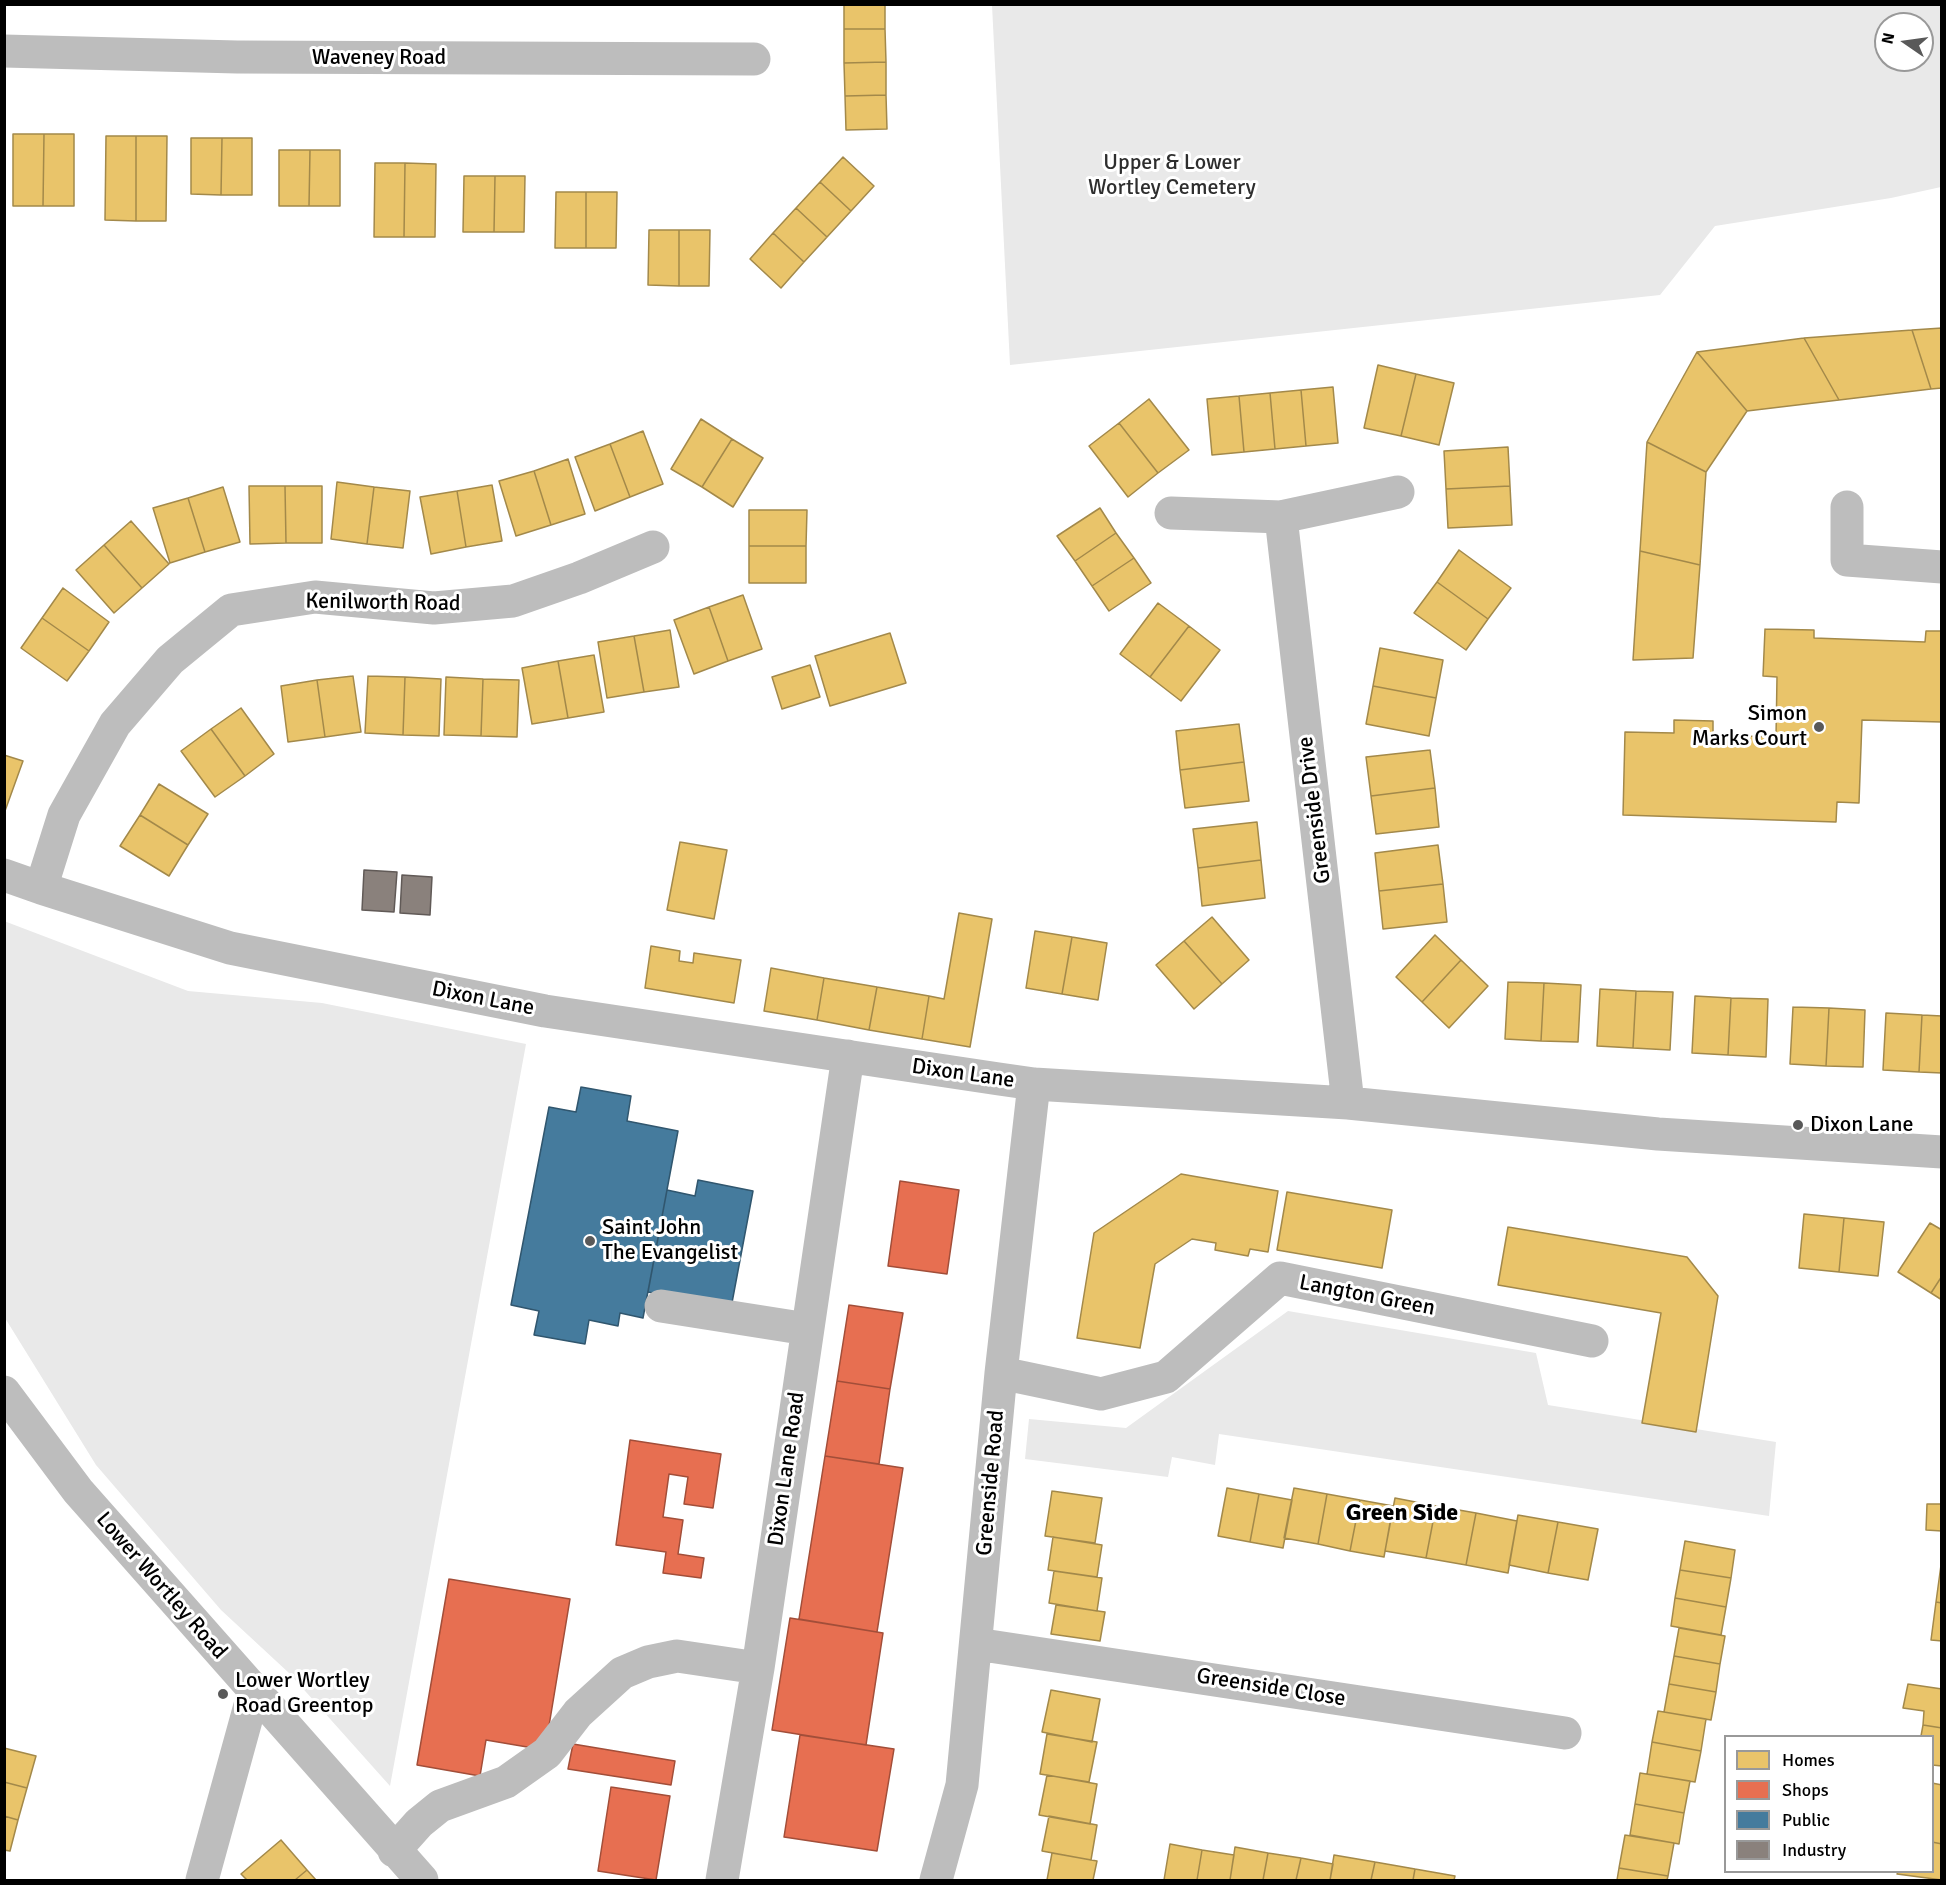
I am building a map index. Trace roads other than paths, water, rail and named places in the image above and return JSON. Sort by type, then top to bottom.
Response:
[{"type":"street","name":"Waveney Road","points":[[4,51],[237,57],[754,59]]},
{"type":"street","points":[[1171,513],[1281,517],[1398,492]]},
{"type":"street","points":[[1848,507],[1847,560],[1941,567]]},
{"type":"street","name":"Greenside Drive","points":[[1281,517],[1348,1103]]},
{"type":"street","name":"Kenilworth Road","points":[[41,888],[64,815],[115,724],[170,660],[231,610],[315,597],[434,608],[513,601],[579,578],[653,547]]},
{"type":"street","name":"Dixon Lane","points":[[4,875],[230,948],[545,1011],[1034,1084],[1348,1103],[1658,1134],[1941,1152]]},
{"type":"street","name":"Dixon Lane Road","points":[[722,1881],[758,1668],[848,1056]]},
{"type":"street","name":"Greenside Road","points":[[936,1881],[962,1785],[1001,1373],[1034,1084]]},
{"type":"street","name":"Langton Green","points":[[1001,1373],[1101,1394],[1166,1377],[1280,1278],[1592,1341]]},
{"type":"street","points":[[661,1306],[807,1329]]},
{"type":"street","name":"Lower Wortley Road","points":[[4,1392],[78,1491],[422,1881]]},
{"type":"street","name":"Greenside Close","points":[[976,1644],[1565,1733]]},
{"type":"street","points":[[394,1851],[419,1823],[440,1806],[507,1782],[547,1753],[578,1713],[622,1673],[648,1662],[677,1656],[758,1668]]},
{"type":"street","points":[[202,1881],[254,1691]]},
{"type":"place","name":"Simon Marks Court","points":[[1819,727]]},
{"type":"place","name":"Dixon Lane","points":[[1798,1125]]},
{"type":"place","name":"Saint John The Evangelist","points":[[590,1241]]},
{"type":"place","name":"Lower Wortley Road Greentop","points":[[223,1694]]},
{"type":"district","name":"Green Side","points":[[1402,1514]]},
{"type":"park label","name":"Upper & Lower Wortley Cemetery","points":[[1172,176]]}]
